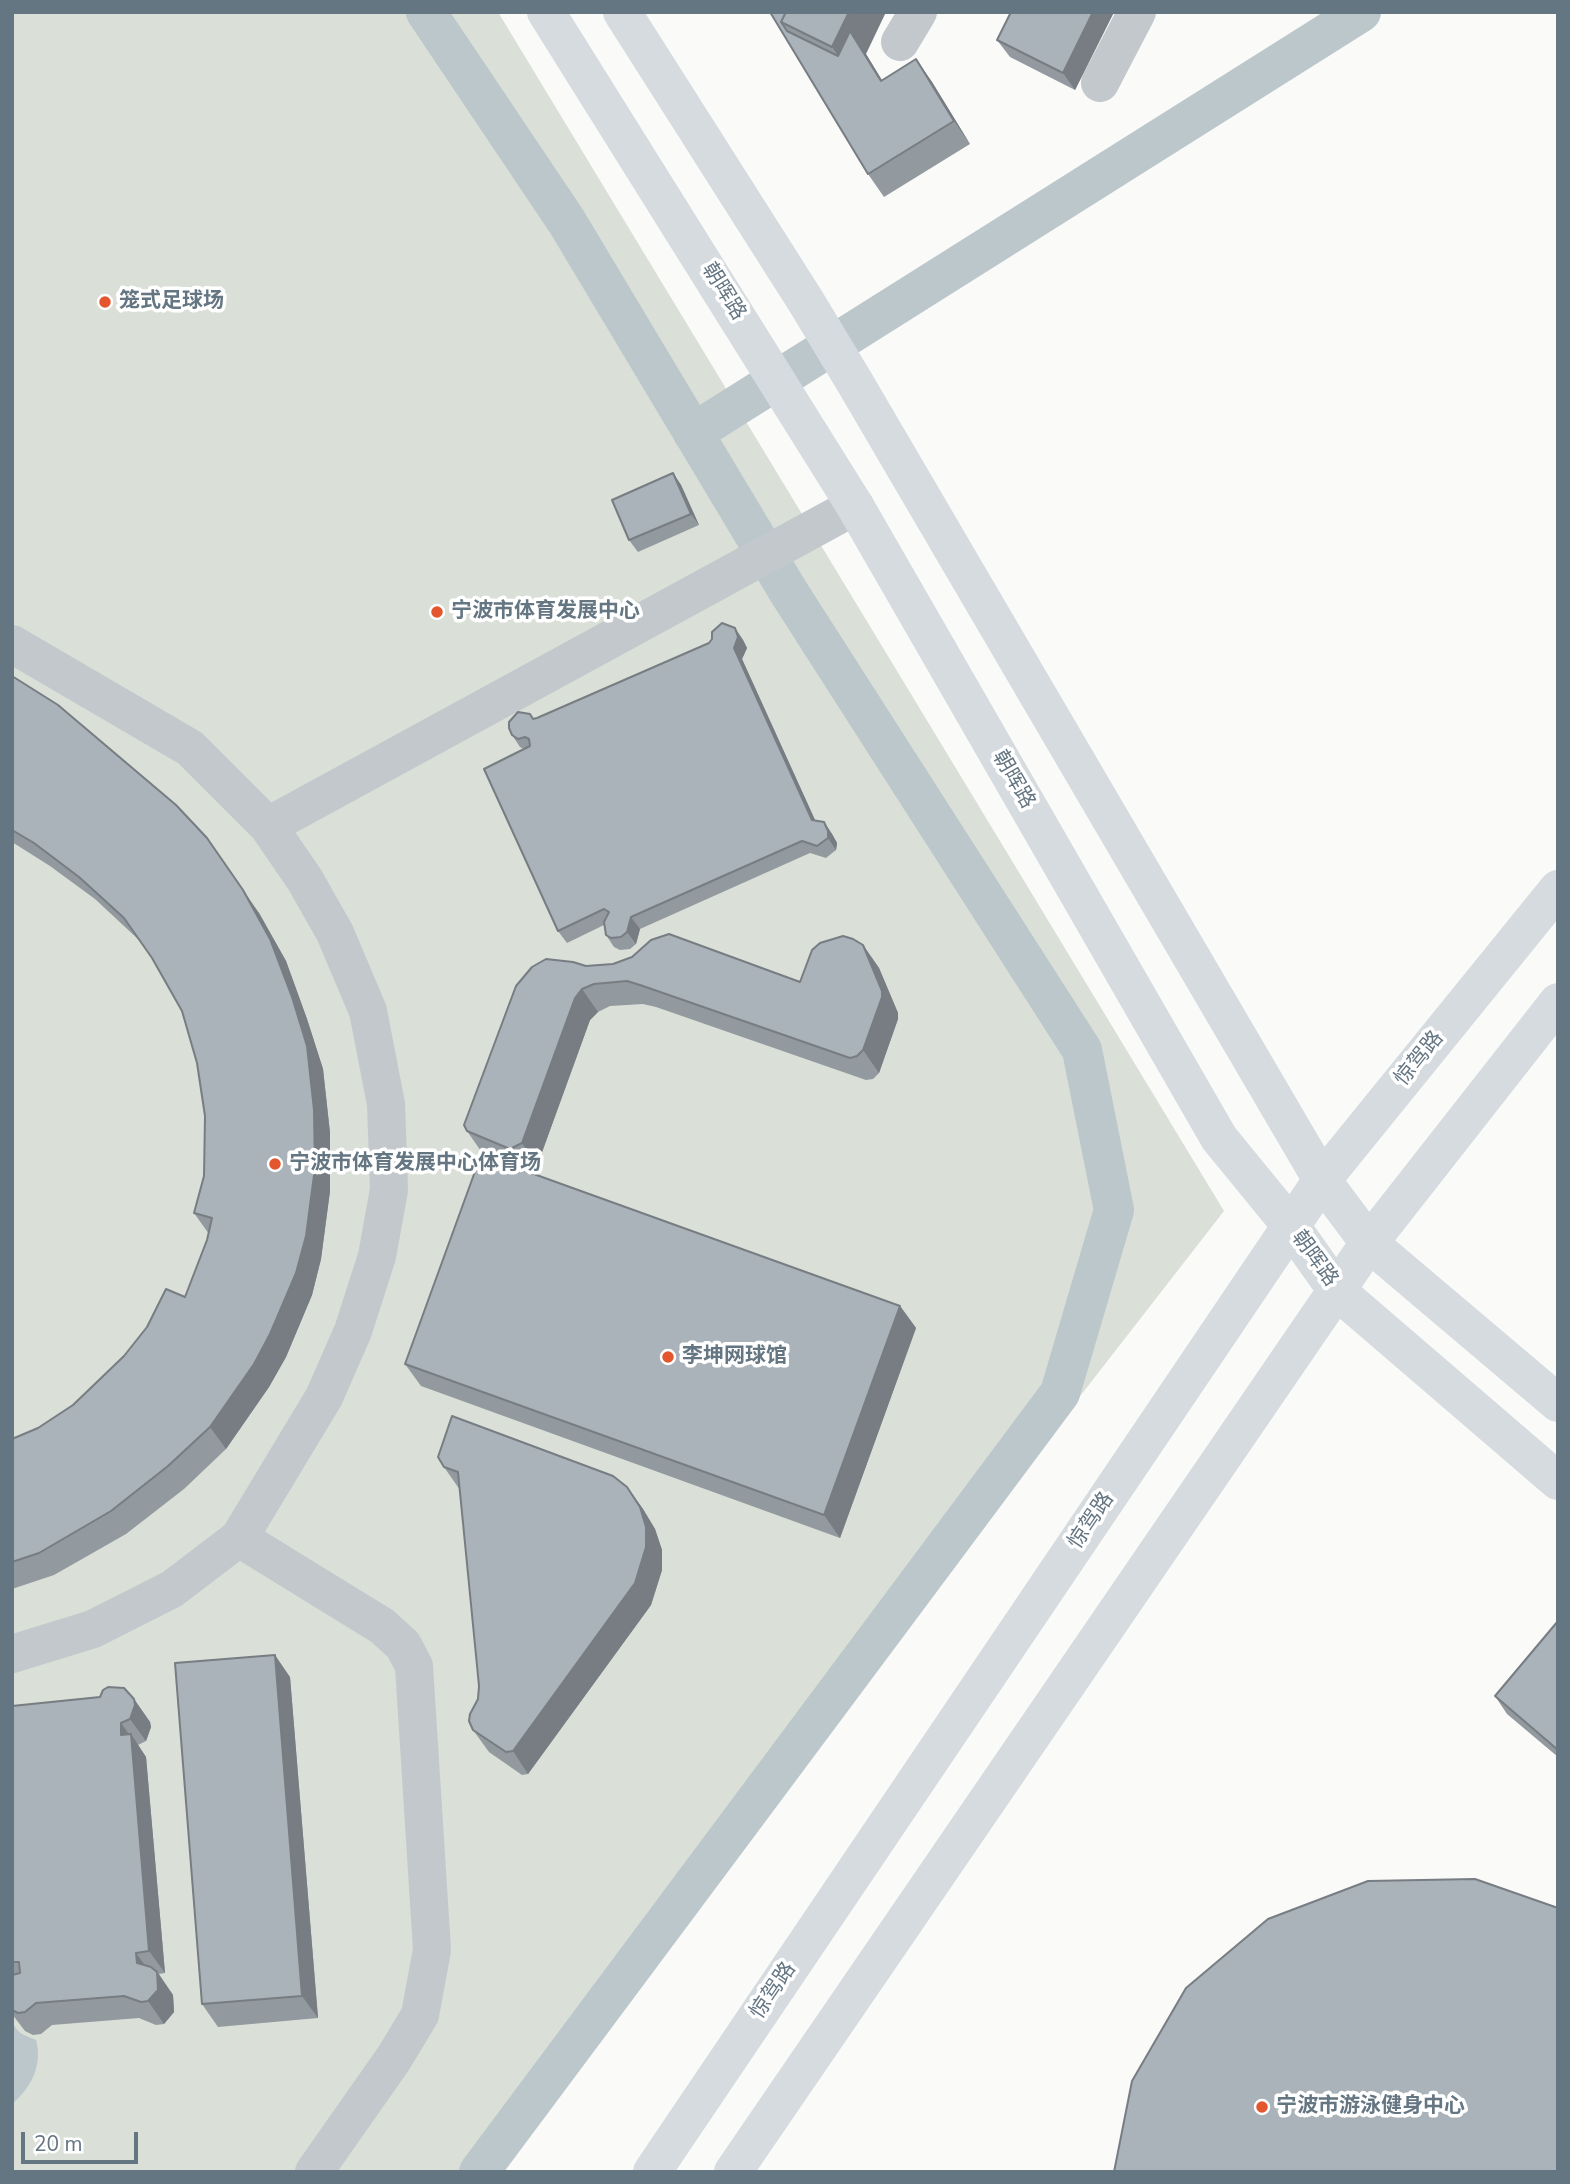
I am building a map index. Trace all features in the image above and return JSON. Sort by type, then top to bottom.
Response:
[{"type":"main road","name":"朝晖路","points":[[546,12],[855,506],[1219,1138],[1291,1226],[1336,1291],[1558,1481]]},
{"type":"main road","points":[[622,12],[854,381],[1322,1180],[1369,1243],[1558,1403]]},
{"type":"main road","name":"惊驾路","points":[[652,2172],[1322,1180],[1558,889]]},
{"type":"main road","points":[[733,2172],[1369,1243],[1558,1002]]},
{"type":"street","points":[[1100,83],[1136,12]]},
{"type":"street","points":[[268,826],[855,506]]},
{"type":"street","points":[[12,644],[190,748],[268,826],[305,880],[335,933],[369,1011],[386,1104],[389,1190],[377,1256],[353,1331],[324,1397],[239,1538],[172,1589],[93,1629],[12,1654]]},
{"type":"street","points":[[239,1538],[382,1626],[403,1645],[414,1666],[432,1950],[420,2015],[319,2170]]},
{"type":"shaded area","name":"宁波市体育发展中心","points":[[12,12],[498,12],[1224,1211],[477,2172],[12,2172]]},
{"type":"shaded area","points":[[12,2019],[18,2030],[36,2040],[38,2058],[30,2083],[12,2104]]},
{"type":"building","points":[[770,12],[786,12],[781,22],[787,31],[838,56],[850,31],[881,81],[916,59],[954,121],[868,174]]},
{"type":"building","points":[[786,12],[849,12],[832,47],[781,22]]},
{"type":"building","points":[[1011,12],[1093,12],[1063,73],[997,40]]},
{"type":"building","points":[[673,473],[691,514],[629,540],[612,500]]},
{"type":"building","points":[[722,623],[735,628],[738,637],[734,648],[812,820],[824,822],[828,838],[817,846],[802,841],[631,917],[627,932],[621,937],[611,938],[606,935],[604,922],[609,912],[604,909],[558,931],[484,769],[530,746],[529,739],[518,739],[512,735],[509,722],[518,712],[530,714],[533,719],[537,718],[709,643],[712,632]]},
{"type":"building","name":"宁波市体育发展中心体育场","points":[[12,676],[58,705],[176,805],[207,838],[243,890],[270,939],[307,1046],[314,1110],[315,1168],[306,1236],[296,1273],[254,1364],[210,1427],[168,1466],[111,1511],[39,1553],[12,1562],[12,1439],[38,1428],[73,1405],[124,1356],[147,1327],[166,1289],[185,1297],[207,1240],[212,1218],[194,1213],[204,1176],[205,1116],[197,1063],[182,1011],[152,958],[124,918],[79,877],[12,830]]},
{"type":"building","points":[[669,934],[800,982],[812,950],[820,943],[843,936],[853,939],[863,945],[882,991],[863,1050],[850,1058],[627,981],[594,984],[582,989],[575,998],[522,1143],[510,1149],[467,1131],[464,1125],[516,986],[532,967],[546,959],[586,966],[613,964],[632,957],[651,940]]},
{"type":"building","name":"李坤网球馆","points":[[481,1155],[900,1306],[824,1515],[405,1364]]},
{"type":"building","points":[[452,1416],[613,1476],[627,1487],[640,1507],[646,1527],[646,1547],[635,1583],[513,1751],[506,1752],[473,1730],[469,1721],[478,1699],[479,1686],[458,1472],[444,1467],[438,1457]]},
{"type":"building","points":[[1558,1621],[1558,1750],[1495,1696]]},
{"type":"building","points":[[275,1655],[302,1996],[202,2004],[175,1663]]},
{"type":"building","points":[[108,1687],[124,1688],[134,1699],[135,1705],[130,1719],[121,1723],[121,1735],[131,1734],[149,1951],[136,1953],[137,1963],[157,1972],[158,1990],[148,2001],[141,2002],[124,1996],[36,2003],[25,2012],[18,2013],[12,2010],[12,1975],[20,1973],[19,1962],[12,1962],[12,1706],[100,1697]]},
{"type":"building","points":[[1475,1879],[1558,1908],[1558,2172],[1114,2172],[1132,2081],[1186,1988],[1268,1919],[1368,1881]]},
{"type":"waterway","points":[[426,12],[567,222],[788,591],[1082,1050],[1114,1210],[1060,1393],[479,2172]]},
{"type":"waterway","points":[[693,433],[1361,12]]},
{"type":"place","name":"笼式足球场","points":[[105,302]]},
{"type":"place","name":"宁波市体育发展中心","points":[[437,612]]},
{"type":"place","name":"宁波市体育发展中心体育场","points":[[275,1164]]},
{"type":"place","name":"李坤网球馆","points":[[668,1357]]},
{"type":"place","name":"宁波市游泳健身中心","points":[[1262,2107]]}]
